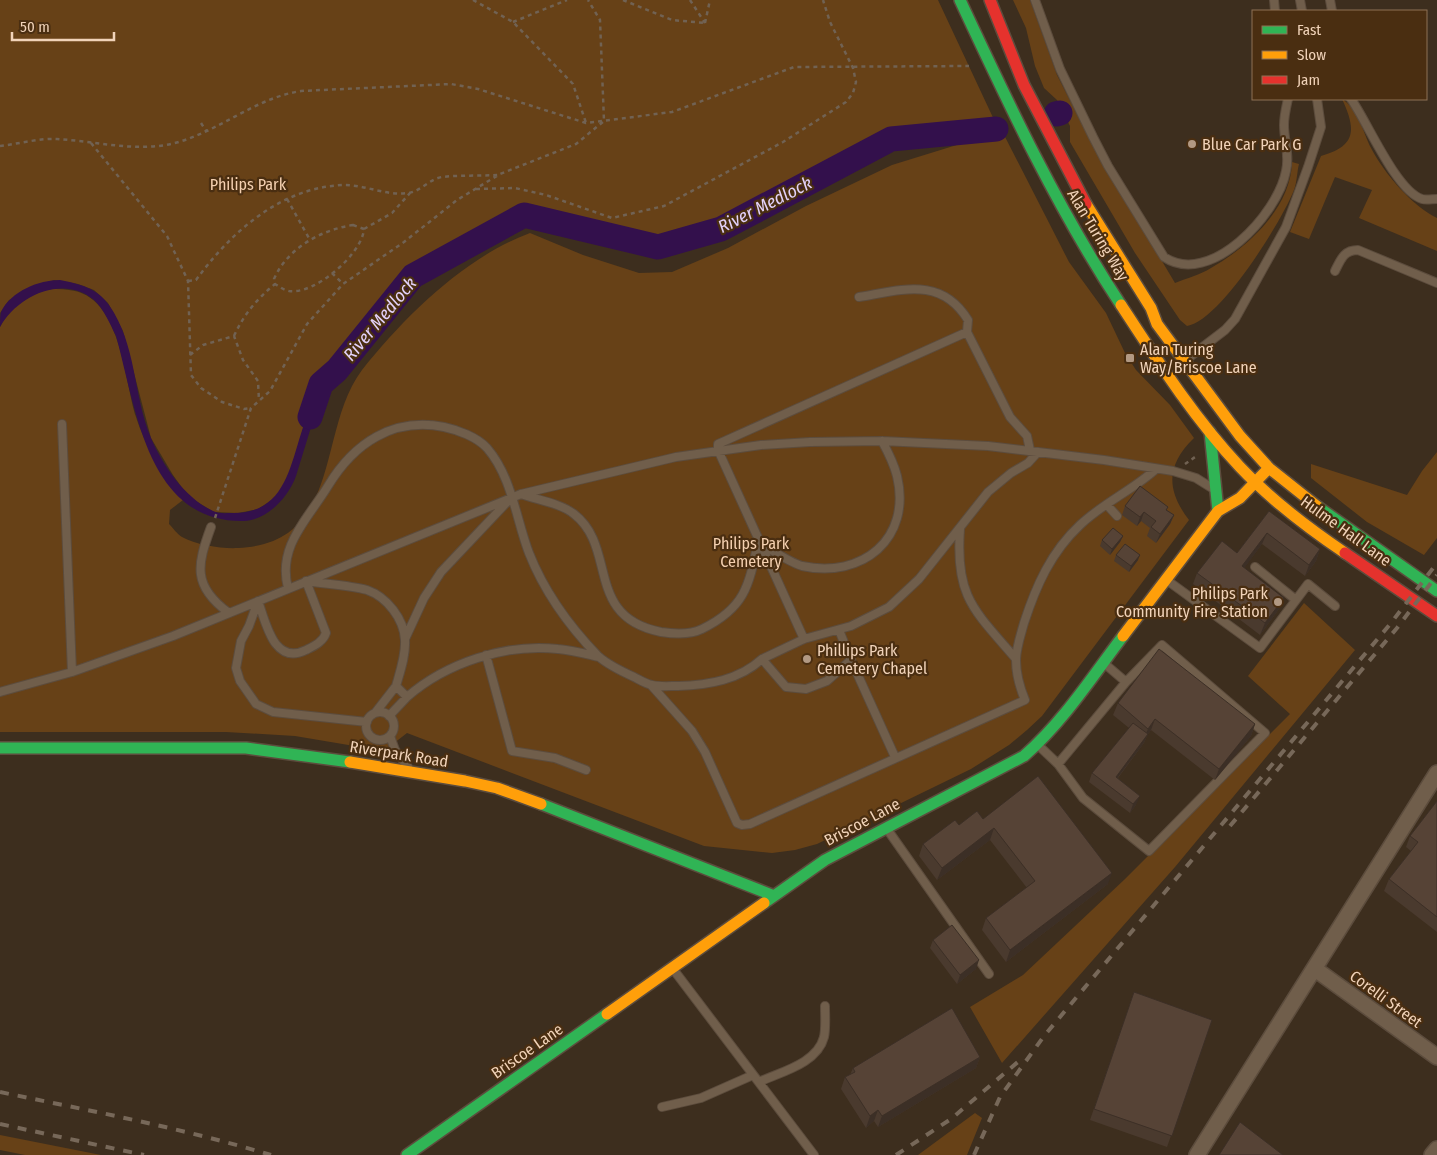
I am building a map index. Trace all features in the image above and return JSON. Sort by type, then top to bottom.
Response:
[{"type":"main road","name":"Alan Turing Way","points":[[960,0],[1040,168],[1102,275],[1144,341],[1210,432],[1234,473]]},
{"type":"main road","name":"Alan Turing Way","points":[[990,0],[1023,83],[1060,158],[1092,215],[1150,308],[1157,324],[1183,362],[1255,453]]},
{"type":"main road","points":[[1210,432],[1218,511],[1240,498],[1269,468]]},
{"type":"main road","points":[[1216,491],[1255,453]]},
{"type":"main road","name":"Hulme Hall Lane","points":[[1255,453],[1269,468],[1318,508],[1437,591]]},
{"type":"main road","name":"Hulme Hall Lane","points":[[1234,473],[1255,482],[1326,539],[1437,616]]},
{"type":"main road","name":"Briscoe Lane","points":[[407,1155],[772,895],[826,860],[1024,756],[1038,745],[1167,580],[1218,511]]},
{"type":"main road","name":"Riverpark Road","points":[[0,748],[246,748],[331,759],[497,788],[656,848],[772,895]]},
{"type":"street","points":[[1197,1155],[1437,773]]},
{"type":"street","name":"Corelli Street","points":[[1315,968],[1437,1057]]},
{"type":"street","points":[[1432,1155],[1437,1149]]},
{"type":"lane","points":[[1035,0],[1060,69],[1108,166],[1164,257],[1170,261],[1191,264],[1220,256],[1248,234],[1261,220],[1281,188],[1286,173],[1288,150],[1284,126],[1288,100]]},
{"type":"lane","points":[[1183,362],[1225,330],[1235,319],[1286,227],[1321,126],[1317,100]]},
{"type":"lane","points":[[1352,100],[1393,171],[1406,186],[1422,199],[1437,199]]},
{"type":"lane","points":[[1335,271],[1344,254],[1350,250],[1358,250],[1437,283]]},
{"type":"lane","points":[[859,296],[920,288],[933,290],[956,302],[968,320],[966,332],[1010,417],[1027,436],[1034,451]]},
{"type":"lane","points":[[804,639],[758,542],[718,450],[718,444],[734,435],[966,332]]},
{"type":"lane","points":[[62,424],[72,672]]},
{"type":"lane","points":[[288,588],[286,570],[292,540],[336,474],[373,438],[392,429],[415,424],[436,425],[455,429],[486,447],[498,463],[528,552],[545,586],[569,622],[599,657]]},
{"type":"lane","points":[[758,542],[801,566],[830,569],[861,562],[872,556],[882,547],[886,538],[895,528],[898,512],[898,478],[882,441]]},
{"type":"lane","points":[[0,692],[72,672],[229,613],[521,494],[649,463],[718,450],[810,442],[882,441],[1034,451],[1173,471],[1196,478],[1216,491]]},
{"type":"lane","points":[[651,685],[695,685],[715,682],[749,671],[762,659],[804,639],[839,630],[872,617],[889,607],[919,579],[960,530],[988,492],[1011,473],[1028,463],[1034,451]]},
{"type":"lane","points":[[390,716],[407,698],[442,674],[486,656],[511,649],[557,648],[599,657],[651,685],[686,724],[705,752],[738,823],[742,825],[750,824],[1025,700],[1020,686],[1016,659],[1022,631],[1038,583],[1048,566],[1080,524],[1141,482],[1156,469]]},
{"type":"lane","points":[[521,494],[559,506],[574,514],[593,540],[609,594],[627,618],[639,627],[652,630],[687,634],[699,631],[734,609],[746,589],[758,542]]},
{"type":"lane","points":[[375,713],[382,712],[390,716],[394,728],[390,736],[382,740],[373,738],[368,731],[367,722],[396,686],[405,639],[424,598],[441,572],[511,498]]},
{"type":"lane","points":[[1107,505],[1117,516]]},
{"type":"lane","points":[[211,527],[201,556],[200,572],[210,595],[229,613]]},
{"type":"lane","points":[[960,530],[958,553],[960,577],[964,590],[988,626],[1016,659]]},
{"type":"lane","points":[[1255,567],[1296,600]]},
{"type":"lane","points":[[1167,580],[1260,648],[1308,584],[1336,606]]},
{"type":"lane","points":[[258,601],[274,641],[281,651],[292,655],[303,652],[320,642],[326,634],[306,581]]},
{"type":"lane","points":[[306,581],[355,587],[378,595],[389,604],[399,618],[405,639]]},
{"type":"lane","points":[[258,601],[241,641],[236,668],[240,681],[256,704],[273,712],[367,722]]},
{"type":"lane","points":[[839,630],[895,757]]},
{"type":"lane","points":[[1038,745],[1058,764],[1083,798],[1150,851],[1265,733],[1162,645],[1126,682],[1058,764]]},
{"type":"lane","points":[[486,656],[512,751],[554,758],[586,770]]},
{"type":"lane","points":[[762,659],[786,687],[796,689],[806,689],[827,681],[835,676],[851,660]]},
{"type":"lane","points":[[1102,661],[1126,682]]},
{"type":"lane","points":[[396,686],[407,698]]},
{"type":"lane","points":[[390,736],[396,750],[414,774]]},
{"type":"lane","points":[[886,827],[989,974]]},
{"type":"lane","points":[[672,967],[814,1155]]},
{"type":"lane","points":[[759,1082],[803,1062],[817,1051],[824,1038],[825,1006]]},
{"type":"lane","points":[[662,1108],[701,1098],[753,1075]]},
{"type":"path","points":[[473,0],[513,22],[573,84],[586,123]]},
{"type":"path","points":[[513,22],[567,0]]},
{"type":"path","points":[[588,0],[600,20],[604,121]]},
{"type":"path","points":[[623,0],[672,20],[705,23]]},
{"type":"path","points":[[690,0],[705,23]]},
{"type":"path","points":[[705,23],[710,0]]},
{"type":"path","points":[[475,189],[515,188],[546,195],[612,218],[664,206],[782,142],[846,102],[853,93],[856,82],[853,68],[830,22],[823,0]]},
{"type":"path","points":[[0,146],[55,139],[139,146],[170,144],[206,131],[261,102],[284,93],[451,84],[478,89],[586,123],[672,112],[794,67],[853,68],[990,64]]},
{"type":"path","points":[[215,519],[251,408],[270,391],[307,324],[343,284],[404,242],[457,200],[500,174],[576,144],[604,121]]},
{"type":"path","points":[[201,123],[206,131]]},
{"type":"path","points":[[92,143],[167,236],[188,281],[191,375],[201,388],[222,402],[244,409],[251,408]]},
{"type":"path","points":[[275,284],[274,279],[277,271],[290,254],[310,240],[343,226],[353,225],[364,229],[392,214],[410,194],[441,177],[500,174]]},
{"type":"path","points":[[188,281],[196,280],[219,250],[248,223],[287,199],[342,185],[410,194]]},
{"type":"path","points":[[287,199],[310,240]]},
{"type":"path","points":[[275,284],[291,292],[301,290],[332,273],[355,251],[364,236],[364,229]]},
{"type":"path","points":[[332,273],[343,284]]},
{"type":"path","points":[[259,400],[258,380],[243,360],[234,336],[244,315],[256,300],[275,284]]},
{"type":"path","points":[[189,355],[203,345],[234,336]]},
{"type":"path","points":[[1173,471],[1201,453]]},
{"type":"green space","name":"Philips Park","points":[[0,0],[938,0],[996,124],[890,136],[720,228],[657,245],[524,213],[411,274],[335,369],[317,382],[288,480],[275,498],[258,509],[238,513],[214,512],[194,500],[183,489],[151,438],[123,331],[108,303],[94,290],[78,284],[54,280],[9,300],[0,313]]},
{"type":"green space","points":[[1013,0],[1030,0],[1057,75],[1090,140],[1175,283],[1211,268],[1253,237],[1276,210],[1284,195],[1290,179],[1292,162],[1299,164],[1294,190],[1264,245],[1232,289],[1201,320],[1187,326],[1180,320],[1135,253],[1070,142],[1070,126],[1057,100],[1044,88],[1035,66],[1026,28]]},
{"type":"green space","points":[[1342,100],[1348,103],[1360,121],[1371,148],[1391,178],[1418,206],[1437,218],[1437,251],[1359,218],[1372,190],[1335,177],[1309,239],[1290,232],[1321,156],[1341,147],[1350,135],[1350,119]]},
{"type":"green space","name":"Philips Park Cemetery","points":[[1002,131],[1069,262],[1106,313],[1125,353],[1136,370],[1170,405],[1194,438],[1178,458],[1172,478],[1176,498],[1189,520],[1042,716],[1009,745],[971,769],[817,844],[795,850],[772,853],[704,846],[407,733],[384,751],[295,736],[226,732],[0,732],[0,327],[18,305],[30,297],[50,289],[69,290],[86,295],[100,307],[110,322],[118,341],[136,417],[144,438],[162,472],[183,500],[170,510],[169,524],[180,536],[188,540],[217,547],[238,548],[272,541],[296,527],[312,506],[348,395],[362,370],[417,309],[438,290],[482,257],[530,233],[583,255],[639,273],[672,272],[728,248],[806,206],[892,165]]},
{"type":"green space","points":[[1437,452],[1437,538],[1424,555],[1367,522],[1311,478],[1311,464],[1407,495]]},
{"type":"green space","points":[[1304,603],[1355,650],[1175,867],[1002,1063],[970,1007],[1023,975],[1125,879],[1290,714],[1248,676]]},
{"type":"green space","points":[[975,1113],[982,1118],[967,1155],[918,1155]]},
{"type":"green space","points":[[0,1135],[101,1155],[25,1155],[0,1150]]},
{"type":"shaded area","points":[[60,280],[81,285],[99,294],[109,305],[125,337],[145,422],[156,449],[184,490],[215,512],[248,512],[261,507],[279,491],[290,467],[317,382],[323,388],[293,484],[276,506],[253,520],[244,521],[211,517],[186,503],[166,482],[151,456],[140,426],[116,336],[98,304],[82,292],[69,289],[55,289],[42,292],[18,306],[0,327],[1,312],[11,298],[26,288],[43,282]]},
{"type":"building","points":[[1140,486],[1168,507],[1166,510],[1174,515],[1160,534],[1151,527],[1156,521],[1144,512],[1140,517],[1125,506]]},
{"type":"building","points":[[1269,511],[1320,549],[1309,565],[1267,533],[1242,566],[1284,598],[1265,623],[1197,573],[1222,541],[1237,553]]},
{"type":"building","points":[[1113,528],[1123,536],[1112,549],[1102,540]]},
{"type":"building","points":[[1125,544],[1140,555],[1131,566],[1116,555]]},
{"type":"building","points":[[1159,649],[1255,724],[1219,769],[1155,719],[1148,729],[1118,703]]},
{"type":"building","points":[[1133,723],[1148,734],[1116,777],[1140,796],[1133,804],[1092,773]]},
{"type":"building","points":[[1038,776],[1112,873],[1010,950],[986,918],[1035,881],[994,828],[942,868],[923,844],[955,820],[959,825],[977,811],[983,819]]},
{"type":"building","points":[[1437,801],[1437,917],[1389,879],[1418,842],[1410,836]]},
{"type":"building","points":[[952,925],[979,960],[960,975],[933,940]]},
{"type":"building","points":[[1134,992],[1212,1020],[1172,1136],[1094,1109]]},
{"type":"building","points":[[952,1008],[980,1057],[882,1116],[878,1110],[870,1116],[845,1077],[855,1072],[853,1068]]},
{"type":"building","points":[[1240,1122],[1283,1155],[1219,1155]]},
{"type":"waterway","name":"River Medlock","points":[[1056,114],[1060,113]]},
{"type":"waterway","name":"River Medlock","points":[[310,417],[321,384],[337,370],[413,276],[524,215],[658,247],[721,229],[891,139],[996,129]]},
{"type":"railway","points":[[974,1155],[1000,1097],[1044,1036],[1391,623],[1437,563]]},
{"type":"railway","points":[[1230,826],[1397,628],[1437,575]]},
{"type":"railway","points":[[896,1155],[951,1119],[1019,1061]]},
{"type":"railway","points":[[0,1092],[170,1128],[271,1155]]},
{"type":"railway","points":[[0,1124],[144,1155]]},
{"type":"traffic: fast","points":[[960,0],[1055,194],[1121,305]]},
{"type":"traffic: fast","points":[[1210,432],[1218,511]]},
{"type":"traffic: fast","points":[[1318,507],[1437,591]]},
{"type":"traffic: fast","points":[[764,903],[825,860],[1024,756],[1052,729],[1123,636]]},
{"type":"traffic: fast","points":[[0,748],[246,748],[350,762]]},
{"type":"traffic: fast","points":[[541,804],[772,895]]},
{"type":"traffic: fast","points":[[407,1155],[607,1014]]},
{"type":"traffic: slow","points":[[1086,204],[1151,308],[1157,324],[1240,436],[1269,468],[1318,507]]},
{"type":"traffic: slow","points":[[1121,305],[1162,368],[1192,409],[1240,467],[1290,513],[1345,553]]},
{"type":"traffic: slow","points":[[1123,636],[1218,511],[1240,498],[1266,471]]},
{"type":"traffic: slow","points":[[350,762],[497,788],[541,804]]},
{"type":"traffic: slow","points":[[607,1014],[764,903]]},
{"type":"traffic: jam","points":[[990,0],[1024,85],[1086,204]]},
{"type":"traffic: jam","points":[[1345,553],[1437,616]]},
{"type":"place","name":"Blue Car Park G","points":[[1192,144]]},
{"type":"place","name":"Alan Turing Way/Briscoe Lane","points":[[1130,358]]},
{"type":"place","name":"Philips Park Community Fire Station","points":[[1278,602]]},
{"type":"place","name":"Phillips Park Cemetery Chapel","points":[[807,659]]}]
